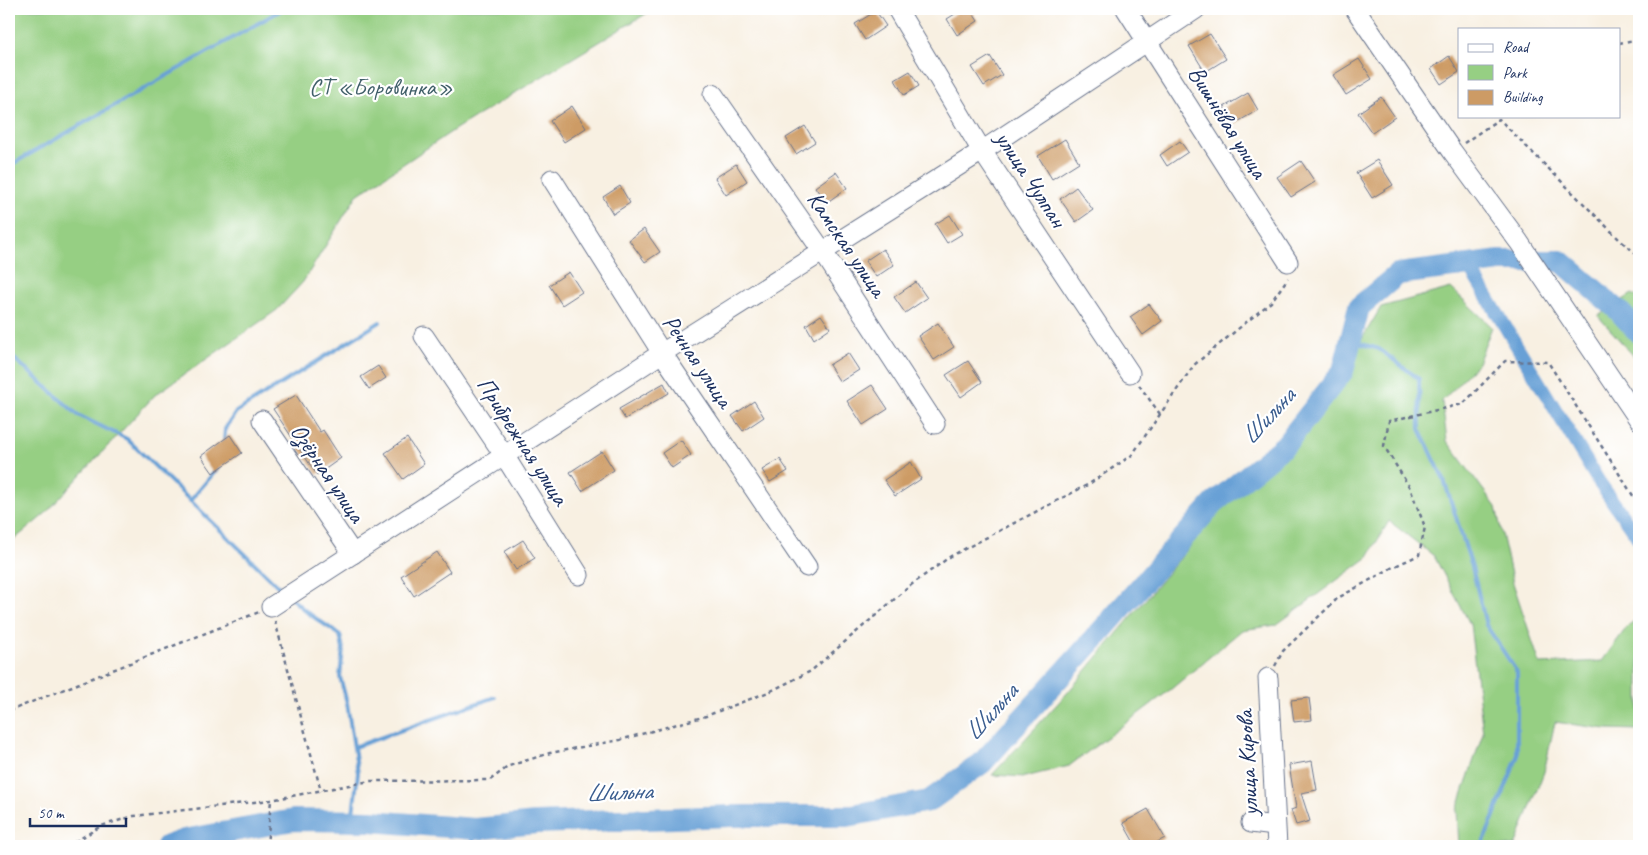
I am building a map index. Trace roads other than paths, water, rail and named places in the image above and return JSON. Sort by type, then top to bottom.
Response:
[{"type":"street","name":"улица Чулпан","points":[[897,9],[982,151],[1130,373]]},
{"type":"street","name":"Вишнёвая улица","points":[[1126,9],[1288,262]]},
{"type":"street","points":[[271,607],[662,353],[982,151],[1196,9]]},
{"type":"street","points":[[1355,9],[1452,151],[1519,242],[1639,420]]},
{"type":"street","name":"Камская улица","points":[[713,94],[823,252],[935,424]]},
{"type":"street","name":"Речная улица","points":[[552,179],[662,353],[807,567]]},
{"type":"street","name":"Прибрежная улица","points":[[424,336],[504,455],[579,575]]},
{"type":"street","name":"Озёрная улица","points":[[262,420],[353,554]]},
{"type":"street","name":"улица Кирова","points":[[1268,678],[1276,846]]},
{"type":"street","points":[[1251,823],[1275,826]]},
{"type":"waterway","points":[[9,166],[283,9]]},
{"type":"waterway","name":"Шильна","points":[[167,846],[184,840],[293,820],[371,821],[475,829],[536,823],[730,816],[847,816],[929,801],[982,763],[1214,503],[1285,445],[1343,371],[1359,307],[1398,274],[1500,261],[1561,261],[1618,310],[1639,333]]},
{"type":"waterway","points":[[1468,265],[1599,482],[1639,539]]},
{"type":"waterway","points":[[224,444],[225,429],[236,412],[380,322]]},
{"type":"waterway","points":[[1351,341],[1379,349],[1419,379],[1420,429],[1444,480],[1472,567],[1486,625],[1517,672],[1517,758],[1482,846]]},
{"type":"waterway","points":[[9,354],[78,415],[127,439],[283,591]]},
{"type":"waterway","points":[[190,501],[218,468]]},
{"type":"waterway","points":[[292,599],[308,613],[340,635],[343,649],[340,677],[347,703],[358,773],[352,821]]},
{"type":"waterway","points":[[354,747],[495,697]]},
{"type":"waterway","points":[[469,829],[475,846]]},
{"type":"park label","name":"СТ «Боровинка»","points":[[381,87]]}]
